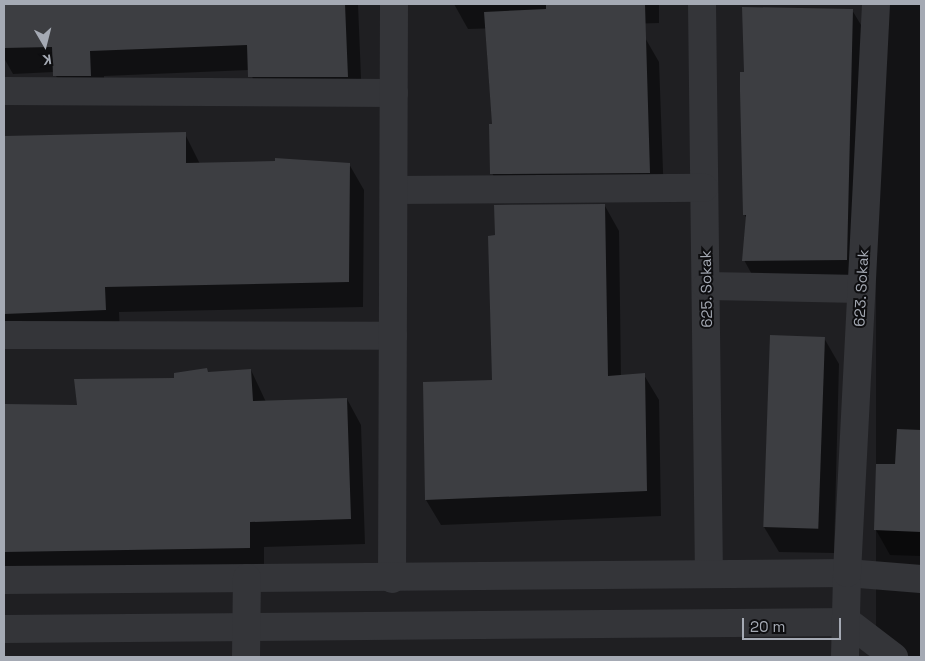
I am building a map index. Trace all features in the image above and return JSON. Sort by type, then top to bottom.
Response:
[{"type":"street","points":[[392,579],[394,4]]},
{"type":"street","name":"625. Sokak","points":[[702,4],[709,574]]},
{"type":"street","name":"623. Sokak","points":[[846,657],[848,622],[847,573],[860,289],[876,4]]},
{"type":"street","points":[[4,91],[394,94]]},
{"type":"street","points":[[394,190],[704,188]]},
{"type":"street","points":[[706,286],[860,289]]},
{"type":"street","points":[[4,335],[393,336]]},
{"type":"street","points":[[4,580],[392,579],[847,573],[921,579]]},
{"type":"street","points":[[246,657],[247,578]]},
{"type":"street","points":[[4,628],[848,622],[894,657]]},
{"type":"shaded area","points":[[4,4],[876,4],[876,657],[4,657]]},
{"type":"building","points":[[4,4],[345,4],[348,77],[248,77],[247,45],[90,51],[91,76],[53,76],[52,47],[4,48]]},
{"type":"building","points":[[546,4],[645,4],[650,173],[490,174],[489,124],[492,124],[484,12],[546,9]]},
{"type":"building","points":[[742,7],[853,9],[847,260],[742,261],[746,215],[743,215],[740,91],[740,72],[744,72]]},
{"type":"building","points":[[186,132],[186,163],[275,161],[275,158],[350,163],[349,282],[105,287],[106,310],[4,314],[4,136]]},
{"type":"building","points":[[605,204],[608,376],[645,373],[647,491],[425,500],[423,382],[492,380],[488,236],[495,235],[494,205]]},
{"type":"building","points":[[770,335],[825,337],[818,529],[763,527]]},
{"type":"building","points":[[207,368],[208,372],[251,369],[253,401],[347,398],[351,519],[250,522],[250,548],[4,552],[4,404],[77,405],[74,379],[174,378],[174,373]]},
{"type":"building","points":[[897,429],[921,430],[921,532],[874,530],[876,464],[895,464]]}]
